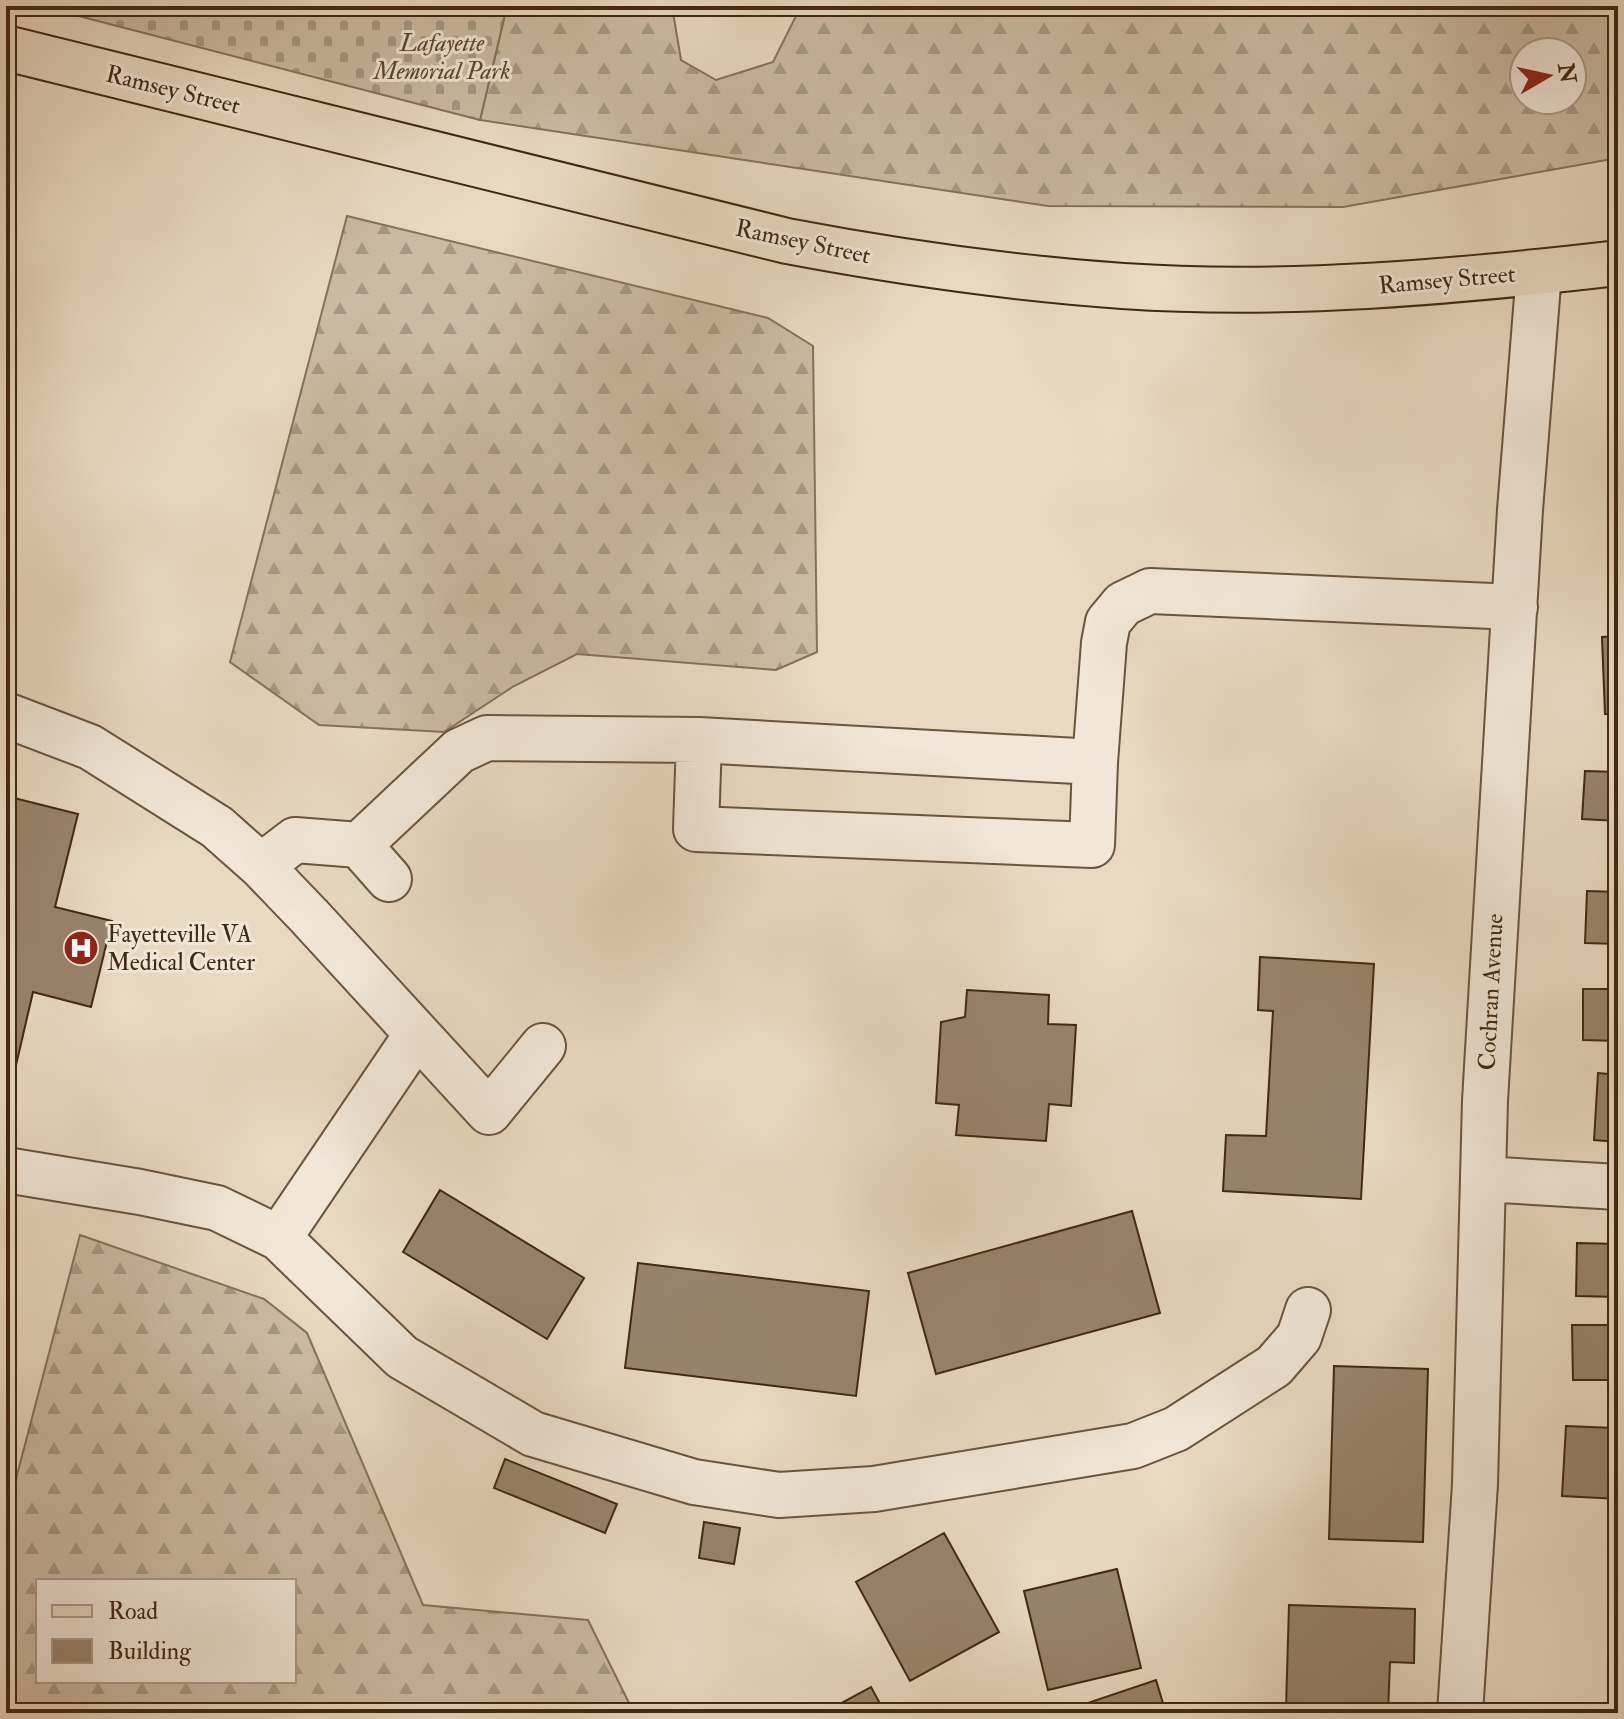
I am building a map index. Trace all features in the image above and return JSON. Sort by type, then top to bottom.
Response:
[{"type":"main road","name":"Ramsey Street","points":[[6,48],[771,237],[888,260],[1005,276],[1095,284],[1233,289],[1345,288],[1618,263]]},
{"type":"street","name":"Cochran Avenue","points":[[1460,1713],[1475,1484],[1485,1101],[1539,272]]},
{"type":"street","points":[[699,740],[696,829],[1092,845],[1104,643],[1108,622],[1123,604],[1150,591],[1515,607]]},
{"type":"street","points":[[6,715],[90,747],[217,827],[261,866],[489,1112],[543,1046]]},
{"type":"street","points":[[359,845],[459,751],[487,738],[699,740],[1095,762]]},
{"type":"street","points":[[261,866],[295,840],[359,845],[389,879]]},
{"type":"street","points":[[279,1238],[417,1034]]},
{"type":"street","points":[[6,1170],[126,1189],[217,1208],[279,1238],[402,1357],[533,1434],[694,1482],[779,1495],[874,1489],[1133,1446],[1176,1429],[1274,1366],[1299,1337],[1308,1310]]},
{"type":"street","points":[[1483,1179],[1618,1187]]},
{"type":"green space","name":"Lafayette Memorial Park","points":[[40,6],[507,6],[480,120]]},
{"type":"green space","points":[[507,6],[672,6],[681,60],[716,80],[773,62],[801,6],[1618,6],[1618,158],[1343,207],[1048,206],[480,120]]},
{"type":"green space","points":[[347,216],[768,318],[813,346],[817,652],[776,670],[577,654],[514,686],[444,732],[319,725],[230,662]]},
{"type":"green space","points":[[80,1235],[264,1299],[307,1333],[423,1605],[588,1620],[634,1713],[6,1713],[6,1517]]},
{"type":"building","points":[[1613,442],[1618,442],[1618,520],[1616,520]]},
{"type":"building","points":[[1618,636],[1618,714],[1605,714],[1602,637]]},
{"type":"building","points":[[1585,771],[1618,772],[1618,821],[1582,819]]},
{"type":"building","points":[[6,796],[78,814],[55,907],[112,921],[91,1007],[33,992],[10,1091],[6,1090]]},
{"type":"building","points":[[1587,891],[1618,892],[1618,944],[1585,943]]},
{"type":"building","points":[[1260,957],[1374,964],[1361,1199],[1223,1191],[1226,1135],[1266,1136],[1273,1011],[1258,1010]]},
{"type":"building","points":[[1583,989],[1618,989],[1618,1041],[1583,1040]]},
{"type":"building","points":[[967,990],[1049,995],[1048,1024],[1076,1025],[1071,1106],[1049,1104],[1046,1141],[956,1135],[959,1105],[936,1103],[941,1022],[965,1017]]},
{"type":"building","points":[[1598,1073],[1618,1075],[1618,1142],[1594,1140]]},
{"type":"building","points":[[440,1190],[584,1278],[547,1339],[403,1252]]},
{"type":"building","points":[[1132,1211],[1160,1313],[936,1374],[908,1273]]},
{"type":"building","points":[[1577,1243],[1618,1244],[1618,1297],[1576,1296]]},
{"type":"building","points":[[638,1263],[869,1291],[856,1396],[625,1368]]},
{"type":"building","points":[[1572,1325],[1618,1325],[1618,1380],[1573,1380]]},
{"type":"building","points":[[1334,1366],[1428,1369],[1423,1542],[1329,1539]]},
{"type":"building","points":[[1566,1426],[1614,1428],[1612,1473],[1618,1474],[1618,1499],[1562,1496]]},
{"type":"building","points":[[505,1459],[617,1504],[605,1533],[494,1488]]},
{"type":"building","points":[[704,1522],[740,1528],[734,1564],[699,1558]]},
{"type":"building","points":[[944,1533],[999,1632],[910,1681],[856,1582]]},
{"type":"building","points":[[1117,1569],[1141,1668],[1048,1690],[1024,1591]]},
{"type":"building","points":[[1289,1605],[1415,1609],[1414,1663],[1390,1662],[1388,1713],[1254,1713],[1254,1707],[1286,1708]]},
{"type":"building","points":[[1156,1680],[1166,1713],[1064,1711]]},
{"type":"building","points":[[871,1687],[885,1713],[823,1713]]},
{"type":"place","name":"Fayetteville VA Medical Center","points":[[81,948]]}]
